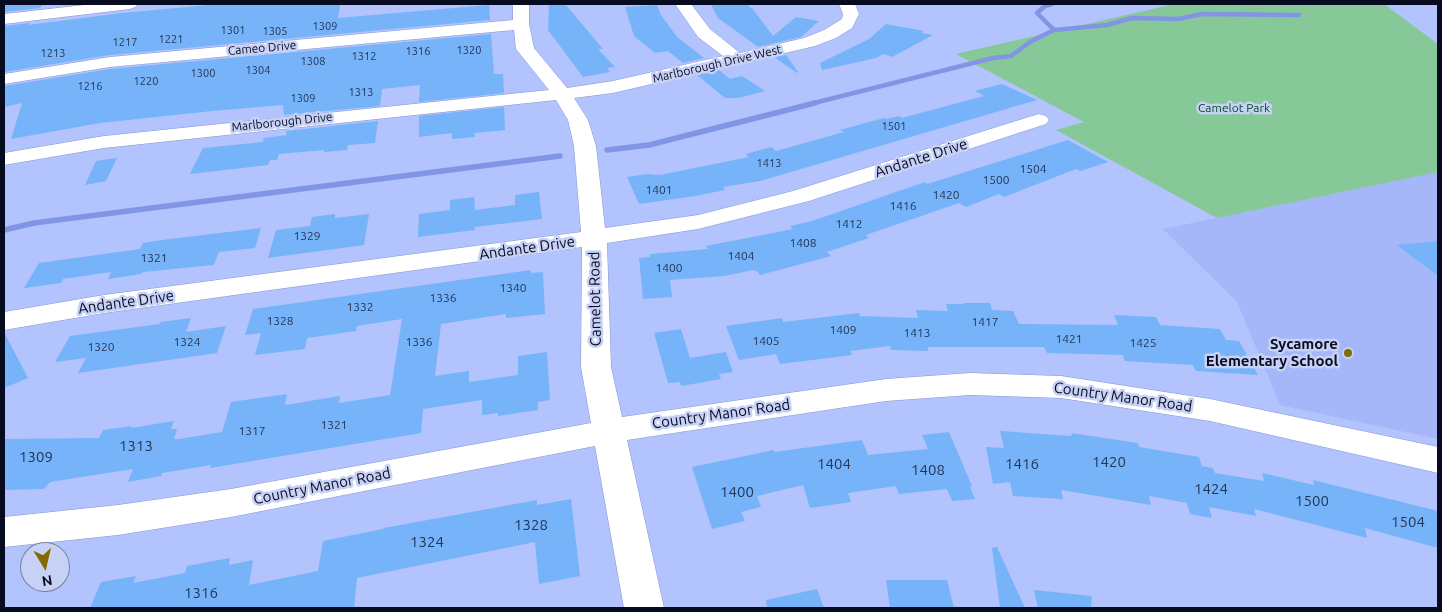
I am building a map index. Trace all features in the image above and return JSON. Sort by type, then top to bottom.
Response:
[{"type":"street","points":[[4,19],[130,4]]},
{"type":"street","points":[[683,4],[704,33],[737,58]]},
{"type":"street","name":"Marlborough Drive West","points":[[562,94],[642,81],[810,42],[839,30],[850,19],[851,14],[847,4]]},
{"type":"street","name":"Cameo Drive","points":[[4,79],[110,62],[521,14]]},
{"type":"street","name":"Camelot Road","points":[[521,14],[526,49],[562,94],[578,120],[585,146],[594,238],[596,367],[644,608]]},
{"type":"street","name":"Marlborough Drive","points":[[4,159],[113,141],[562,94]]},
{"type":"street","name":"Andante Drive","points":[[4,320],[104,304],[295,280],[698,222],[802,196],[1039,120]]},
{"type":"street","name":"Country Manor Road","points":[[4,532],[118,520],[231,503],[658,422],[886,390],[970,384],[1061,387],[1210,410],[1438,460]]},
{"type":"shaded area","name":"Sycamore Elementary School","points":[[1438,172],[1438,439],[1280,405],[1237,302],[1163,229]]},
{"type":"green space","name":"Camelot Park","points":[[1174,4],[1384,4],[1438,44],[1438,172],[1217,218],[1056,130],[1084,122],[956,54]]},
{"type":"building","points":[[4,4],[43,4],[40,8],[4,12]]},
{"type":"building","points":[[220,4],[340,4],[338,18],[489,5],[490,20],[110,55],[4,72],[4,26]]},
{"type":"building","points":[[565,4],[603,49],[598,49],[615,67],[607,68],[610,72],[583,77],[548,30],[549,5]]},
{"type":"building","points":[[711,4],[748,4],[773,36],[796,17],[819,21],[801,37],[758,47],[718,18]]},
{"type":"building","points":[[657,5],[661,15],[677,37],[704,58],[683,63],[668,51],[655,53],[634,36],[625,7]]},
{"type":"building","points":[[886,24],[924,31],[922,33],[933,35],[892,57],[884,54],[876,58],[822,70],[820,63],[869,39]]},
{"type":"building","points":[[491,34],[494,74],[503,74],[504,93],[419,102],[420,85],[382,89],[380,106],[284,115],[283,105],[212,111],[100,123],[11,139],[22,103],[4,107],[4,86],[110,69]]},
{"type":"building","points":[[786,55],[798,72],[797,73],[774,57]]},
{"type":"building","points":[[719,70],[730,79],[742,76],[765,91],[739,98],[725,98],[697,75]]},
{"type":"building","points":[[1002,84],[1037,100],[760,181],[723,187],[725,190],[695,196],[639,204],[627,177],[647,174],[660,175],[749,157],[746,154],[771,147],[776,151],[844,132],[840,130],[884,118],[899,116],[902,118],[984,96],[975,91]]},
{"type":"building","points":[[504,107],[505,130],[474,133],[475,137],[452,139],[452,133],[419,137],[419,116]]},
{"type":"building","points":[[378,121],[375,143],[348,145],[347,150],[279,154],[277,160],[270,160],[268,165],[190,174],[203,148],[263,142],[264,138],[287,135],[286,131]]},
{"type":"building","points":[[1068,140],[1108,162],[1080,171],[1076,169],[1004,197],[999,194],[966,207],[959,203],[866,235],[869,238],[827,252],[831,256],[760,275],[757,271],[753,270],[724,276],[670,280],[672,297],[643,299],[639,258],[650,257],[650,254],[708,249],[706,246],[793,229],[790,226],[812,221],[925,182],[927,184]]},
{"type":"building","points":[[117,158],[106,181],[85,185],[96,161]]},
{"type":"building","points":[[539,192],[542,219],[475,227],[475,230],[418,237],[419,214],[450,210],[450,200],[474,197],[475,210],[515,205],[515,195]]},
{"type":"building","points":[[335,214],[335,218],[369,214],[364,245],[268,258],[276,230],[310,226],[312,217]]},
{"type":"building","points":[[261,228],[255,248],[219,252],[214,265],[143,272],[141,274],[108,279],[111,272],[63,279],[61,283],[24,288],[39,263],[140,249],[143,243],[162,240]]},
{"type":"building","points":[[1438,241],[1438,276],[1397,245]]},
{"type":"building","points":[[531,270],[531,273],[543,272],[545,314],[506,318],[506,314],[441,324],[435,376],[469,371],[469,382],[518,375],[518,356],[547,352],[550,400],[538,402],[538,410],[498,416],[498,413],[482,415],[482,400],[423,409],[421,433],[210,468],[211,465],[162,473],[161,476],[128,482],[133,469],[50,482],[44,489],[4,490],[4,439],[99,438],[103,430],[132,426],[131,428],[174,421],[171,429],[177,429],[174,439],[179,439],[222,432],[231,402],[287,394],[285,405],[340,396],[339,403],[390,395],[402,319],[357,326],[356,331],[307,338],[305,349],[255,355],[261,333],[245,335],[253,309]]},
{"type":"building","points":[[990,303],[992,310],[1013,311],[1019,324],[1118,325],[1114,315],[1156,317],[1160,325],[1220,329],[1226,340],[1239,341],[1258,375],[1196,371],[1193,365],[1125,361],[1123,355],[1047,353],[1044,347],[928,347],[928,351],[891,350],[890,346],[850,351],[852,355],[780,364],[776,354],[739,360],[726,326],[782,318],[783,322],[859,313],[860,316],[918,318],[916,310],[948,311],[946,304]]},
{"type":"building","points":[[191,318],[186,332],[226,326],[217,353],[78,373],[86,358],[55,362],[70,336]]},
{"type":"building","points":[[681,329],[690,358],[726,352],[733,372],[719,374],[721,379],[681,386],[680,382],[668,383],[654,333]]},
{"type":"building","points":[[4,332],[28,378],[4,388]]},
{"type":"building","points":[[1000,431],[1072,436],[1071,433],[1138,443],[1139,447],[1199,457],[1202,466],[1213,468],[1215,473],[1264,481],[1262,473],[1314,485],[1313,480],[1438,511],[1438,548],[1365,528],[1367,538],[1254,509],[1256,516],[1209,507],[1212,518],[1190,514],[1187,503],[1149,496],[1151,505],[1061,490],[1063,499],[1013,496],[1010,482],[993,484],[986,447],[1004,448]]},
{"type":"building","points":[[949,432],[972,486],[970,487],[975,499],[952,501],[947,489],[899,494],[896,486],[848,493],[851,502],[810,508],[803,485],[757,496],[761,507],[741,512],[745,521],[712,529],[692,467],[774,450],[774,452],[862,440],[868,455],[928,449],[922,435]]},
{"type":"building","points":[[571,499],[580,576],[539,584],[535,542],[357,578],[354,608],[90,608],[101,582],[136,576],[133,583],[185,573],[187,566],[230,558],[229,565],[253,560],[249,585],[318,571],[323,541],[537,500],[537,505]]},
{"type":"building","points":[[997,547],[1025,608],[1000,608],[992,548]]},
{"type":"building","points":[[886,580],[947,580],[954,608],[890,608]]},
{"type":"building","points":[[817,589],[824,608],[767,608],[766,600]]},
{"type":"building","points":[[1034,590],[1092,596],[1091,608],[1038,608]]},
{"type":"waterway","points":[[1052,4],[1045,6],[1037,13],[1054,30]]},
{"type":"waterway","points":[[1054,30],[1107,25],[1132,18],[1178,19],[1202,14],[1299,15]]},
{"type":"waterway","points":[[810,104],[993,58],[1011,56],[1030,42],[1054,30]]},
{"type":"waterway","points":[[607,150],[649,145],[815,103]]},
{"type":"waterway","points":[[4,230],[34,223],[560,156]]},
{"type":"place","name":"Sycamore Elementary School","points":[[1348,353]]}]
